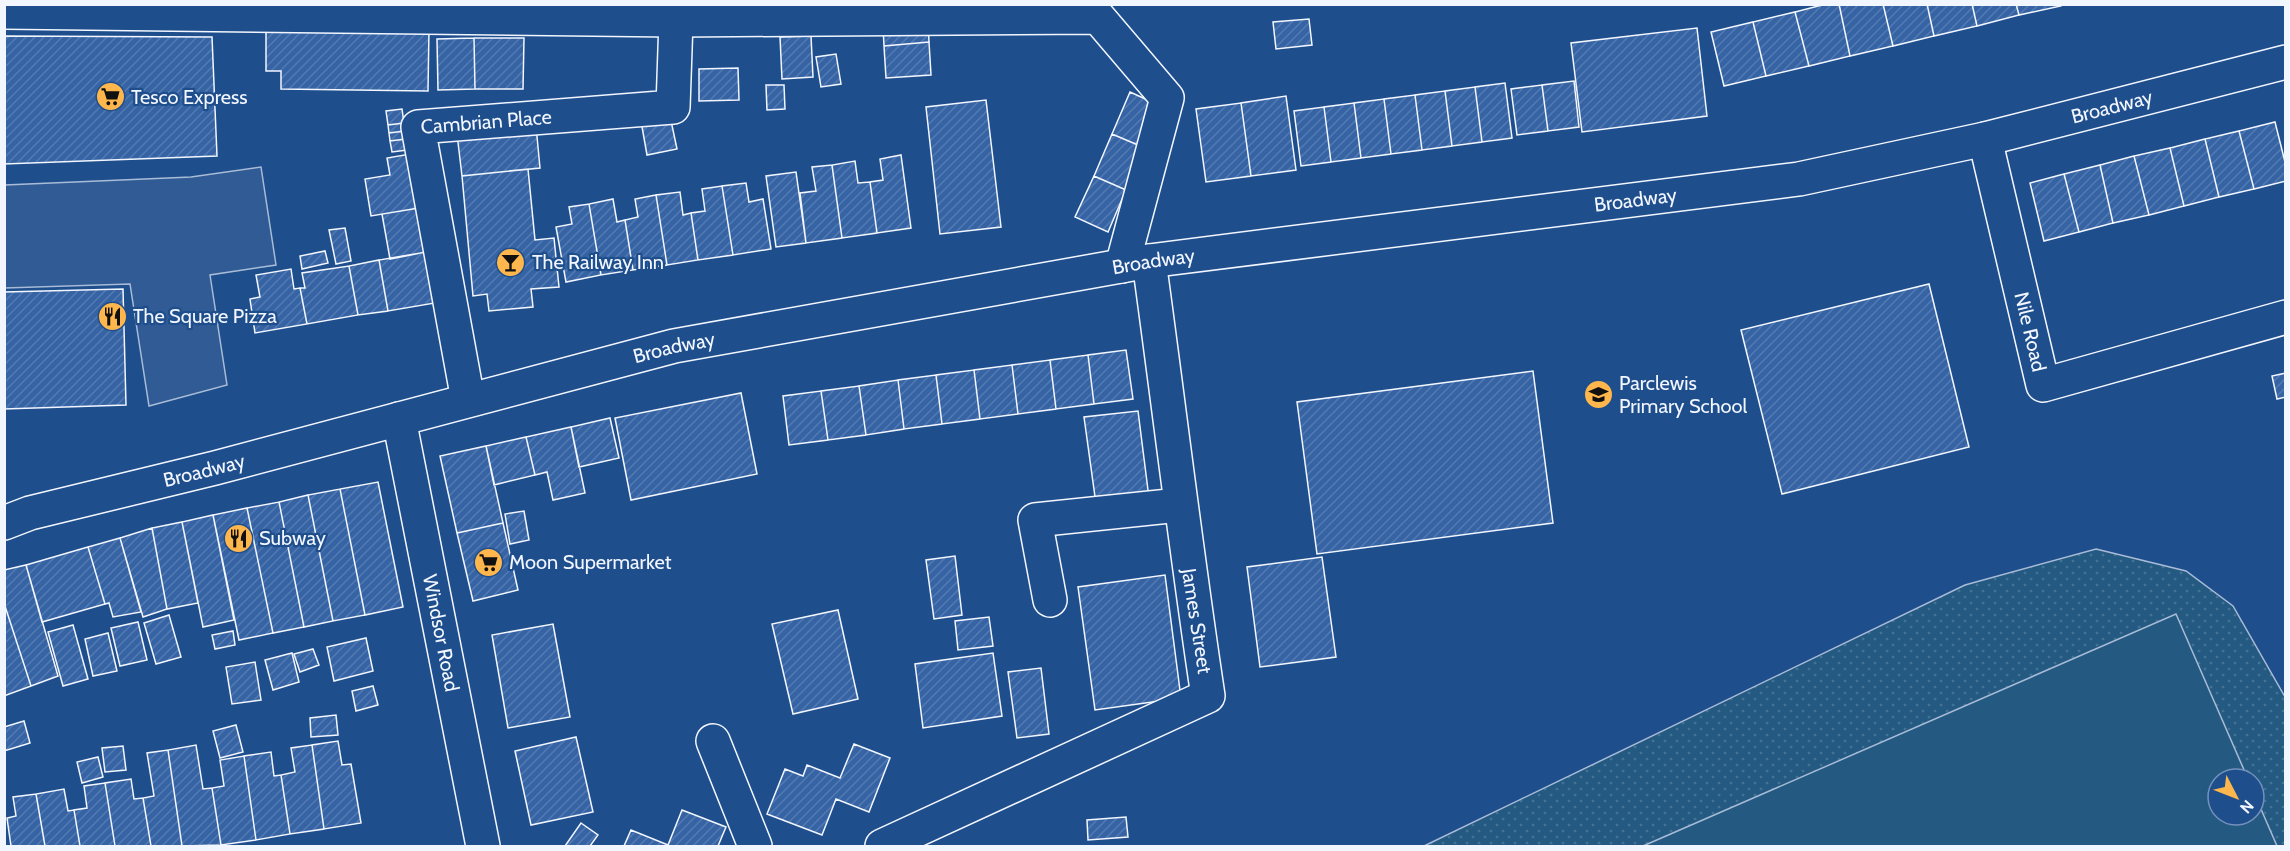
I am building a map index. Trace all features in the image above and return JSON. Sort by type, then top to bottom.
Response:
[{"type":"street","points":[[4,12],[676,20],[1098,17],[1167,98],[1135,264]]},
{"type":"street","name":"Cambrian Place","points":[[468,400],[417,128],[673,107],[676,20]]},
{"type":"street","name":"Broadway","points":[[13,514],[215,468],[674,346],[1135,264],[1799,179],[1985,139],[2286,62]]},
{"type":"street","name":"Nile Road","points":[[1985,139],[2043,385],[2286,317]]},
{"type":"street","name":"James Street","points":[[882,846],[1208,696],[1179,505],[1170,414],[1135,264]]},
{"type":"street","name":"Windsor Road","points":[[399,419],[477,846]]},
{"type":"street","points":[[1050,600],[1035,520],[1179,505]]},
{"type":"street","points":[[713,741],[754,846]]},
{"type":"shaded area","points":[[261,167],[276,265],[210,275],[227,385],[149,406],[130,284],[5,288],[5,185],[191,177]]},
{"type":"shaded area","points":[[2096,549],[2186,571],[2233,606],[2285,697],[2285,846],[1424,846],[1965,585]]},
{"type":"shaded area","points":[[2176,614],[2243,767],[2206,767],[2206,827],[2266,827],[2266,821],[2277,846],[1643,846]]},
{"type":"building","points":[[1826,4],[1839,4],[1850,56],[1809,66],[1795,12]]},
{"type":"building","points":[[1839,4],[1883,4],[1893,46],[1850,56]]},
{"type":"building","points":[[1883,4],[1927,4],[1934,36],[1893,46]]},
{"type":"building","points":[[1927,4],[1972,4],[1977,26],[1934,36]]},
{"type":"building","points":[[1972,4],[2016,4],[2019,15],[1977,26]]},
{"type":"building","points":[[2016,4],[2061,4],[2061,6],[2019,15]]},
{"type":"building","points":[[1795,12],[1809,66],[1766,76],[1753,22]]},
{"type":"building","points":[[1309,19],[1312,45],[1276,49],[1273,22]]},
{"type":"building","points":[[1753,22],[1766,76],[1724,86],[1711,32]]},
{"type":"building","points":[[928,23],[929,42],[884,46],[883,27]]},
{"type":"building","points":[[266,26],[429,29],[428,91],[281,89],[281,71],[266,71]]},
{"type":"building","points":[[1697,28],[1707,116],[1582,132],[1571,43]]},
{"type":"building","name":"Tesco Express","points":[[4,36],[212,37],[217,156],[4,164]]},
{"type":"building","points":[[811,36],[813,77],[782,79],[780,37]]},
{"type":"building","points":[[474,38],[524,38],[523,89],[475,89]]},
{"type":"building","points":[[474,38],[475,89],[438,90],[437,39]]},
{"type":"building","points":[[929,42],[931,75],[886,78],[884,46]]},
{"type":"building","points":[[836,54],[841,84],[821,87],[816,57]]},
{"type":"building","points":[[738,68],[739,100],[699,101],[699,69]]},
{"type":"building","points":[[1574,81],[1579,127],[1548,131],[1542,85]]},
{"type":"building","points":[[1505,83],[1512,138],[1482,142],[1475,87]]},
{"type":"building","points":[[766,85],[784,85],[785,109],[767,110]]},
{"type":"building","points":[[1542,85],[1548,131],[1517,135],[1511,89]]},
{"type":"building","points":[[1475,87],[1482,142],[1452,146],[1445,91]]},
{"type":"building","points":[[1445,91],[1452,146],[1422,150],[1415,95]]},
{"type":"building","points":[[1130,92],[1163,107],[1145,148],[1112,134]]},
{"type":"building","points":[[1415,95],[1422,150],[1391,154],[1384,99]]},
{"type":"building","points":[[1286,96],[1296,170],[1251,176],[1241,103]]},
{"type":"building","points":[[1384,99],[1391,154],[1361,158],[1354,103]]},
{"type":"building","points":[[986,100],[1001,227],[940,234],[926,107]]},
{"type":"building","points":[[1241,103],[1251,176],[1206,182],[1196,109]]},
{"type":"building","points":[[1354,103],[1361,158],[1331,162],[1324,107]]},
{"type":"building","points":[[1324,107],[1331,162],[1301,166],[1294,111]]},
{"type":"building","points":[[402,109],[404,123],[388,125],[386,111]]},
{"type":"building","points":[[670,116],[677,149],[647,155],[641,121]]},
{"type":"building","points":[[2275,122],[2286,166],[2286,181],[2254,189],[2239,131]]},
{"type":"building","points":[[404,123],[405,131],[389,133],[388,125]]},
{"type":"building","points":[[536,126],[540,168],[462,176],[457,134]]},
{"type":"building","points":[[405,131],[406,139],[390,141],[389,133]]},
{"type":"building","points":[[2239,131],[2254,189],[2219,197],[2205,139]]},
{"type":"building","points":[[1112,134],[1145,148],[1126,190],[1094,176]]},
{"type":"building","points":[[406,139],[407,150],[392,152],[390,141]]},
{"type":"building","points":[[2205,139],[2219,197],[2184,206],[2170,148]]},
{"type":"building","points":[[2170,148],[2184,206],[2149,215],[2134,156]]},
{"type":"building","points":[[410,154],[419,208],[371,216],[365,179],[390,175],[387,158]]},
{"type":"building","points":[[901,155],[911,228],[877,233],[870,182],[883,180],[880,159]]},
{"type":"building","points":[[2134,156],[2149,215],[2113,223],[2100,165]]},
{"type":"building","points":[[855,161],[858,183],[870,182],[877,233],[842,238],[832,165]]},
{"type":"building","points":[[832,165],[842,238],[806,243],[800,193],[816,191],[812,167]]},
{"type":"building","points":[[2100,165],[2113,223],[2079,232],[2064,174]]},
{"type":"building","points":[[528,169],[535,240],[554,238],[559,287],[531,289],[533,307],[489,311],[487,294],[473,296],[462,176]]},
{"type":"building","points":[[796,172],[806,243],[776,247],[766,176]]},
{"type":"building","points":[[2064,174],[2079,232],[2044,241],[2030,183]]},
{"type":"building","points":[[1094,176],[1126,190],[1108,232],[1075,217]]},
{"type":"building","points":[[746,183],[749,202],[763,199],[771,249],[733,255],[722,186]]},
{"type":"building","points":[[722,186],[733,255],[698,260],[691,213],[705,211],[702,189]]},
{"type":"building","points":[[680,192],[683,215],[691,213],[698,260],[667,265],[656,195]]},
{"type":"building","points":[[656,195],[667,265],[633,270],[625,220],[638,217],[635,199]]},
{"type":"building","points":[[613,199],[617,222],[625,220],[633,270],[601,275],[589,204]]},
{"type":"building","points":[[589,204],[601,275],[566,282],[556,227],[572,224],[569,207]]},
{"type":"building","points":[[419,208],[426,252],[390,259],[382,214]]},
{"type":"building","points":[[345,228],[351,261],[336,264],[329,230]]},
{"type":"building","points":[[325,251],[328,263],[302,269],[300,256]]},
{"type":"building","points":[[426,252],[435,303],[388,311],[379,260]]},
{"type":"building","points":[[379,260],[388,311],[358,315],[349,266]]},
{"type":"building","points":[[349,266],[358,315],[307,324],[300,288],[305,288],[302,273]]},
{"type":"building","points":[[291,269],[294,289],[300,288],[307,324],[255,333],[250,299],[260,297],[256,275]]},
{"type":"building","points":[[1929,284],[1969,447],[1782,494],[1741,330]]},
{"type":"building","points":[[123,289],[126,405],[4,409],[4,292]]},
{"type":"building","points":[[1126,350],[1133,399],[1094,404],[1088,355]]},
{"type":"building","points":[[1088,355],[1094,404],[1056,409],[1050,360]]},
{"type":"building","points":[[1050,360],[1056,409],[1018,414],[1012,365]]},
{"type":"building","points":[[1012,365],[1018,414],[980,419],[974,370]]},
{"type":"building","points":[[974,370],[980,419],[942,424],[936,375]]},
{"type":"building","points":[[1533,371],[1553,523],[1317,554],[1297,402]]},
{"type":"building","points":[[2286,373],[2286,397],[2277,399],[2272,376]]},
{"type":"building","points":[[936,375],[942,424],[904,429],[898,380]]},
{"type":"building","points":[[898,380],[904,429],[866,435],[859,386]]},
{"type":"building","points":[[859,386],[866,435],[828,440],[821,391]]},
{"type":"building","points":[[821,391],[828,440],[789,445],[783,396]]},
{"type":"building","points":[[741,393],[757,474],[631,500],[615,418]]},
{"type":"building","points":[[1138,411],[1149,498],[1096,504],[1084,417]]},
{"type":"building","points":[[610,418],[619,458],[579,467],[571,427]]},
{"type":"building","points":[[571,427],[585,493],[553,500],[547,472],[535,475],[526,437]]},
{"type":"building","points":[[526,437],[535,475],[494,485],[486,446]]},
{"type":"building","points":[[486,446],[503,523],[457,533],[440,456]]},
{"type":"building","points":[[378,482],[403,607],[365,615],[340,489]]},
{"type":"building","points":[[340,489],[365,615],[333,621],[308,495]]},
{"type":"building","points":[[308,495],[333,621],[304,627],[279,502]]},
{"type":"building","points":[[279,502],[304,627],[273,633],[247,508]]},
{"type":"building","points":[[247,508],[273,633],[239,640],[213,515]]},
{"type":"building","points":[[524,511],[529,540],[510,544],[505,514]]},
{"type":"building","points":[[213,515],[234,620],[203,627],[182,522]]},
{"type":"building","points":[[182,522],[198,603],[167,609],[152,528]]},
{"type":"building","name":"Moon Supermarket","points":[[503,523],[518,590],[473,601],[457,533]]},
{"type":"building","points":[[152,528],[167,609],[143,617],[120,538]]},
{"type":"building","points":[[120,538],[141,612],[113,617],[109,603],[105,604],[88,547]]},
{"type":"building","points":[[88,547],[105,604],[42,622],[26,565]]},
{"type":"building","points":[[955,556],[962,615],[934,619],[926,560]]},
{"type":"building","points":[[1322,557],[1336,657],[1260,667],[1247,567]]},
{"type":"building","points":[[26,565],[58,676],[31,686],[4,603],[4,570]]},
{"type":"building","points":[[1165,575],[1181,698],[1095,710],[1078,587]]},
{"type":"building","points":[[4,603],[31,686],[4,696]]},
{"type":"building","points":[[838,610],[858,699],[793,714],[772,624]]},
{"type":"building","points":[[169,615],[181,657],[156,664],[144,623]]},
{"type":"building","points":[[989,617],[993,646],[958,650],[955,621]]},
{"type":"building","points":[[138,622],[147,660],[120,666],[111,628]]},
{"type":"building","points":[[553,624],[570,717],[508,728],[492,635]]},
{"type":"building","points":[[73,625],[88,679],[63,686],[48,632]]},
{"type":"building","points":[[233,631],[235,645],[215,649],[212,635]]},
{"type":"building","points":[[108,633],[117,671],[93,676],[85,639]]},
{"type":"building","points":[[366,638],[373,671],[334,681],[327,647]]},
{"type":"building","points":[[313,649],[319,665],[300,672],[294,654]]},
{"type":"building","points":[[292,653],[299,682],[273,690],[265,660]]},
{"type":"building","points":[[993,653],[1002,716],[923,728],[915,664]]},
{"type":"building","points":[[255,662],[261,700],[232,704],[226,667]]},
{"type":"building","points":[[1041,668],[1049,734],[1017,738],[1008,672]]},
{"type":"building","points":[[373,686],[378,705],[356,711],[352,691]]},
{"type":"building","points":[[336,715],[338,735],[311,737],[310,718]]},
{"type":"building","points":[[24,721],[30,743],[4,751],[4,727]]},
{"type":"building","points":[[236,725],[243,752],[220,758],[213,731]]},
{"type":"building","points":[[576,737],[593,812],[531,825],[515,751]]},
{"type":"building","points":[[338,741],[342,765],[351,764],[361,823],[324,829],[312,745]]},
{"type":"building","points":[[854,744],[890,758],[869,812],[836,799],[822,835],[767,814],[785,769],[803,776],[807,765],[840,778]]},
{"type":"building","points":[[196,745],[203,789],[212,788],[221,845],[182,846],[168,750]]},
{"type":"building","points":[[312,745],[324,829],[290,834],[281,775],[295,772],[291,748]]},
{"type":"building","points":[[123,746],[126,770],[105,772],[102,748]]},
{"type":"building","points":[[168,750],[182,846],[151,846],[143,798],[154,796],[147,753]]},
{"type":"building","points":[[271,752],[274,776],[281,775],[290,834],[256,840],[244,756]]},
{"type":"building","points":[[244,756],[256,840],[221,845],[212,788],[224,786],[220,760]]},
{"type":"building","points":[[98,757],[103,777],[82,783],[77,762]]},
{"type":"building","points":[[131,779],[134,799],[143,798],[151,846],[115,846],[105,783]]},
{"type":"building","points":[[105,783],[115,846],[80,846],[74,810],[87,808],[84,786]]},
{"type":"building","points":[[64,789],[68,811],[74,810],[80,846],[45,846],[36,794]]},
{"type":"building","points":[[36,794],[45,846],[11,846],[7,818],[16,816],[13,797]]},
{"type":"building","points":[[682,810],[726,827],[718,846],[624,846],[631,830],[668,845]]},
{"type":"building","points":[[1126,817],[1128,837],[1088,840],[1087,820]]},
{"type":"building","points":[[581,823],[598,835],[590,846],[565,846]]},
{"type":"place","name":"Tesco Express","points":[[110,97]]},
{"type":"place","name":"The Railway Inn","points":[[511,262]]},
{"type":"place","name":"The Square Pizza","points":[[112,316]]},
{"type":"place","name":"Parclewis Primary School","points":[[1598,394]]},
{"type":"place","name":"Subway","points":[[238,538]]},
{"type":"place","name":"Moon Supermarket","points":[[488,562]]}]
